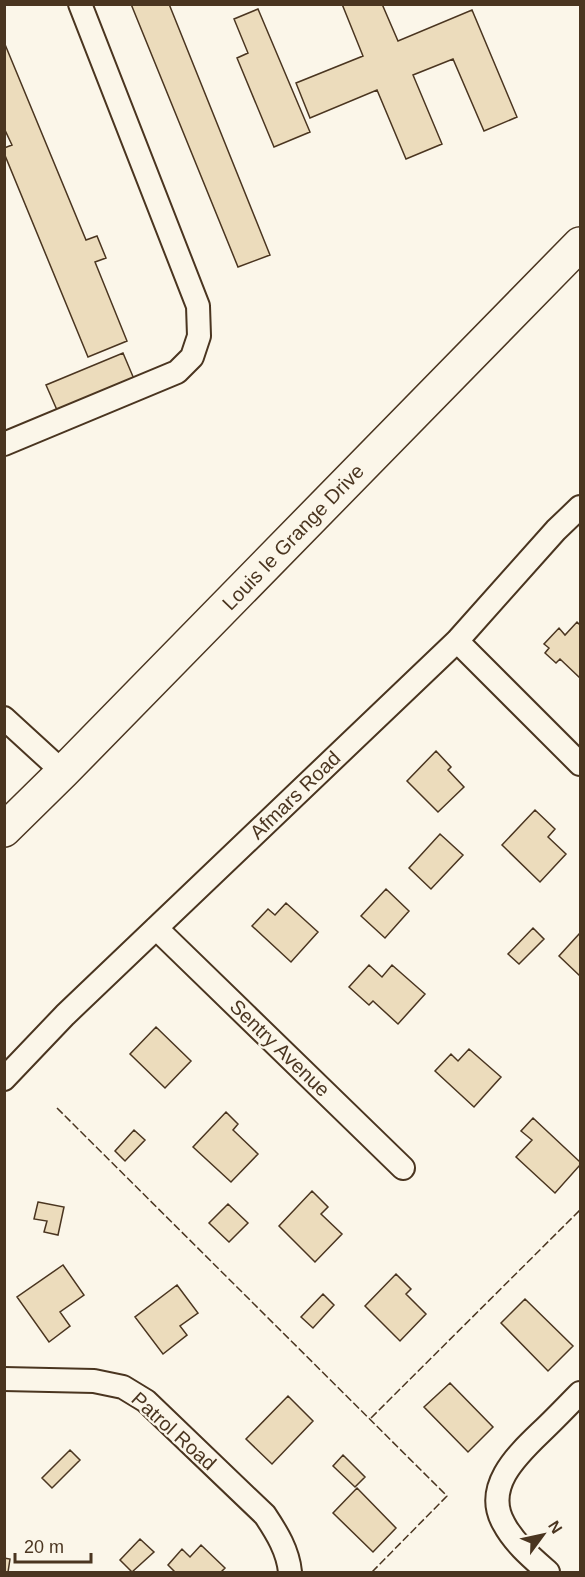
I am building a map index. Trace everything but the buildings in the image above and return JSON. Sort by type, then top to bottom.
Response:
[{"type":"main road","name":"Louis le Grange Drive","points":[[4,830],[580,244]]},
{"type":"street","points":[[4,444],[177,372],[192,357],[199,336],[198,306],[80,4]]},
{"type":"street","name":"Afmars Road","points":[[4,1079],[65,1015],[457,641],[556,530],[580,507]]},
{"type":"street","points":[[457,641],[580,764]]},
{"type":"street","points":[[4,718],[63,772]]},
{"type":"street","name":"Sentry Avenue","points":[[156,928],[403,1168]]},
{"type":"street","name":"Patrol Road","points":[[4,1379],[94,1381],[123,1387],[146,1401],[265,1515],[279,1537],[289,1561],[290,1572]]},
{"type":"street","points":[[548,1572],[502,1523],[497,1500],[499,1488],[511,1464],[580,1393]]},
{"type":"fence","points":[[57,1108],[447,1496],[372,1572]]},
{"type":"fence","points":[[371,1418],[580,1210]]}]
